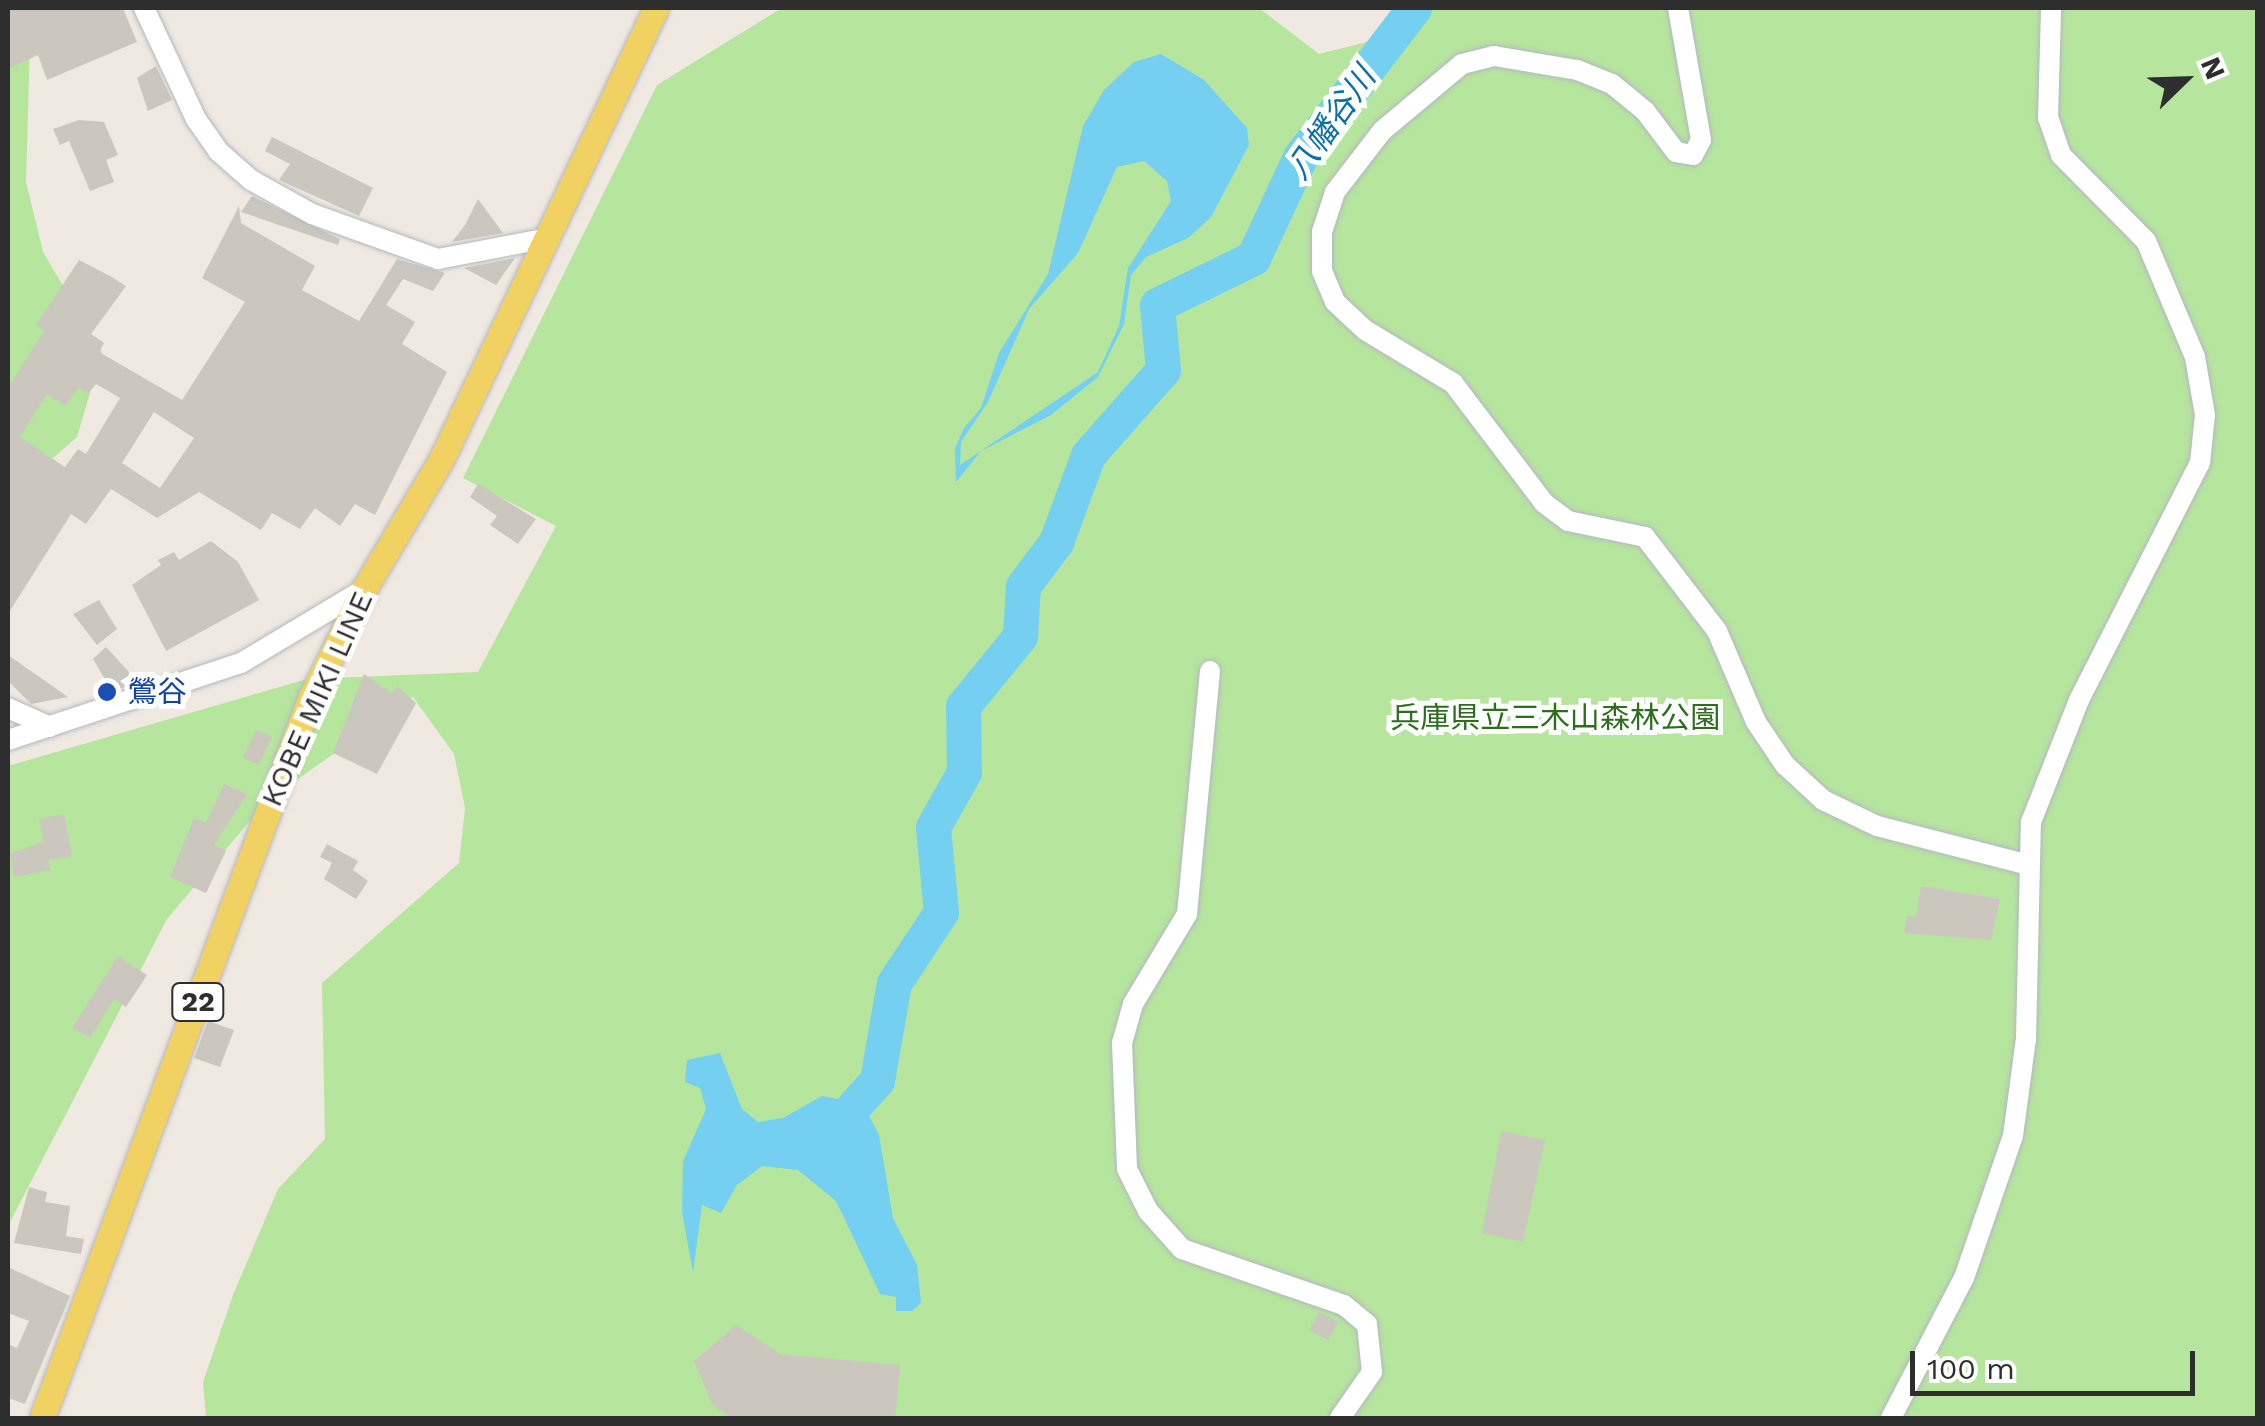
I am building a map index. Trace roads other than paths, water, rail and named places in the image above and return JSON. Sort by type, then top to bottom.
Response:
[{"type":"main road","name":"KOBE MIKI LINE","points":[[42,1418],[304,716],[364,590],[440,460],[656,8]]},
{"type":"street","points":[[144,8],[196,119],[218,151],[266,188],[312,214],[438,259],[543,239]]},
{"type":"street","points":[[1678,8],[1702,140],[1693,155],[1676,152],[1645,111],[1612,84],[1576,70],[1494,56],[1462,64],[1382,131],[1335,192],[1322,232],[1322,271],[1336,302],[1365,330],[1453,383],[1544,504],[1568,522],[1645,537],[1718,631],[1776,751],[1823,800],[1877,826],[2025,864]]},
{"type":"street","points":[[1891,1418],[1964,1278],[2013,1136],[2026,1039],[2025,864],[2030,822],[2053,758],[2200,463],[2205,415],[2196,356],[2146,241],[2062,154],[2048,118],[2051,8]]},
{"type":"street","points":[[8,740],[241,663],[364,590]]},
{"type":"street","points":[[1210,671],[1187,914],[1133,1004],[1122,1043],[1128,1169],[1148,1211],[1182,1249],[1344,1305],[1366,1324],[1372,1372],[1340,1418]]},
{"type":"street","points":[[8,708],[50,727]]},
{"type":"water","points":[[1161,54],[1204,80],[1247,128],[1249,145],[1211,217],[1188,238],[1146,257],[1131,275],[1124,324],[1098,377],[1051,415],[981,451],[956,482],[955,449],[964,428],[981,408],[999,353],[1048,274],[1083,126],[1104,90],[1134,62]],"holes":[[[1144,161],[1167,181],[1171,201],[1128,268],[1119,326],[1098,372],[960,465],[961,442],[988,402],[1029,309],[1078,253],[1117,167]]]},
{"type":"water","points":[[720,1053],[742,1109],[758,1122],[783,1118],[822,1096],[863,1104],[879,1135],[893,1218],[917,1265],[921,1303],[912,1311],[896,1311],[896,1297],[880,1294],[836,1201],[798,1170],[762,1166],[737,1185],[721,1213],[702,1205],[693,1272],[682,1212],[683,1161],[706,1109],[700,1088],[685,1082],[687,1060]]},
{"type":"waterway","name":"八幡谷川","points":[[853,1107],[877,1080],[894,983],[941,912],[933,827],[964,772],[963,706],[1020,636],[1023,586],[1056,542],[1088,455],[1163,370],[1157,305],[1253,258],[1300,157],[1414,8]]},
{"type":"place","name":"鶯谷","points":[[107,692]]},
{"type":"park label","name":"兵庫県立三木山森林公園","points":[[1555,718]]}]
